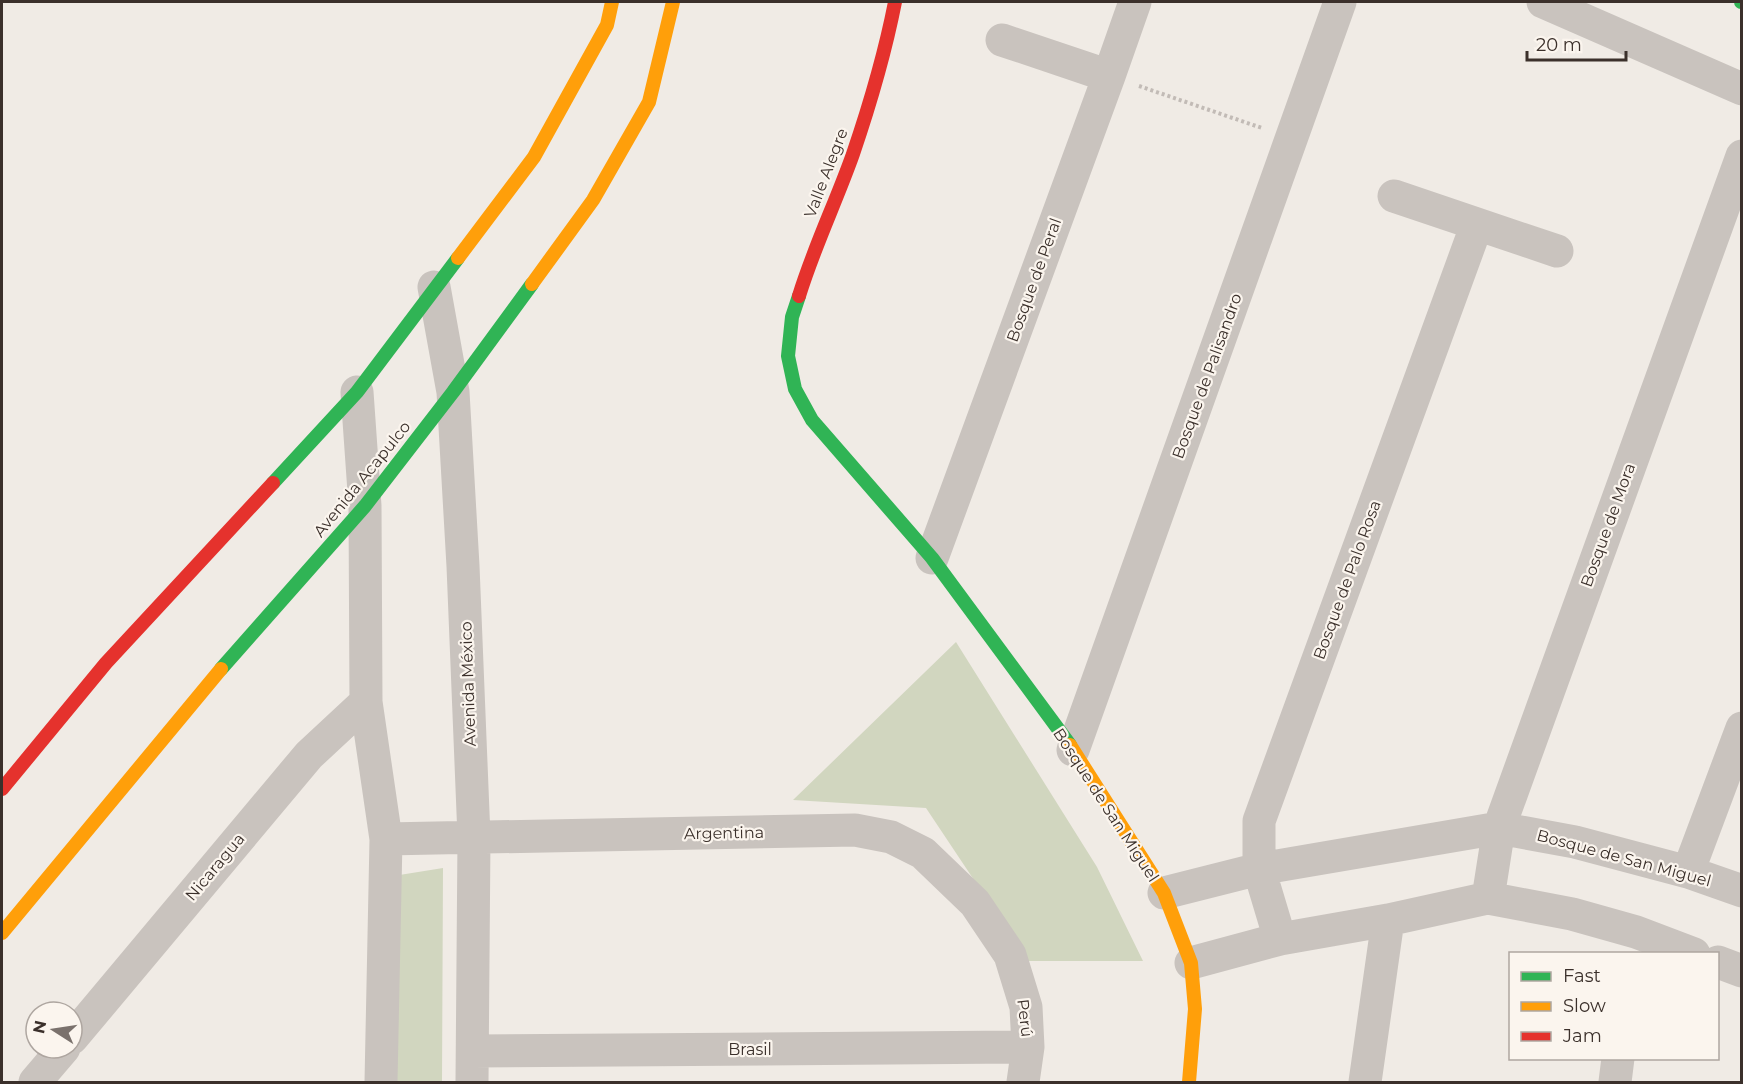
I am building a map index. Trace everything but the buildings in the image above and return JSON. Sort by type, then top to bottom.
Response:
[{"type":"street","points":[[2,789],[106,663],[357,392],[534,157],[607,25],[612,2]]},
{"type":"street","name":"Avenida Acapulco","points":[[2,933],[238,647],[365,506],[453,392],[593,200],[649,102],[673,2]]},
{"type":"street","name":"Valle Alegre","points":[[788,356],[792,317],[812,254],[853,154],[887,42],[895,2]]},
{"type":"street","name":"Bosque de Peral","points":[[932,558],[1135,2]]},
{"type":"street","name":"Bosque de Palisandro","points":[[1072,750],[1340,2]]},
{"type":"street","points":[[1543,2],[1742,89]]},
{"type":"street","points":[[1002,40],[1109,76]]},
{"type":"street","name":"Bosque de Mora","points":[[1488,898],[1499,828],[1742,156]]},
{"type":"street","points":[[1394,196],[1557,250]]},
{"type":"street","name":"Bosque de Palo Rosa","points":[[1280,939],[1259,869],[1259,821],[1477,224]]},
{"type":"street","name":"Avenida México","points":[[434,287],[453,392],[463,566],[474,837],[472,1083]]},
{"type":"street","name":"Bosque de San Miguel","points":[[788,356],[795,389],[812,420],[932,558],[1072,750],[1164,893],[1259,869],[1499,828],[1575,842],[1688,872],[1742,891]]},
{"type":"street","points":[[356,1083],[381,1067],[386,839],[366,702],[365,506],[357,392]]},
{"type":"street","name":"Nicaragua","points":[[84,1024],[309,755],[366,702]]},
{"type":"street","points":[[1688,872],[1742,728]]},
{"type":"street","name":"Argentina","points":[[386,839],[855,830],[891,837],[923,853],[975,903],[1010,955]]},
{"type":"street","points":[[1164,893],[1191,963],[1195,1009],[1189,1083]]},
{"type":"street","points":[[1191,963],[1280,939],[1388,920],[1488,898],[1572,914],[1634,943],[1683,952]]},
{"type":"street","points":[[1365,1083],[1388,920]]},
{"type":"street","name":"Perú","points":[[1010,955],[1026,1007],[1028,1047],[1023,1083]]},
{"type":"street","points":[[1719,962],[1742,971]]},
{"type":"street","name":"Brasil","points":[[473,1051],[1028,1047]]},
{"type":"street","points":[[35,1083],[54,1060]]},
{"type":"street","points":[[1615,1083],[1618,1060]]},
{"type":"path","points":[[1109,76],[1292,138]]},
{"type":"green space","points":[[956,642],[1097,867],[1143,961],[1028,961],[926,808],[793,800]]},
{"type":"green space","points":[[443,868],[442,1082],[388,1082],[387,877]]},
{"type":"traffic: fast","points":[[273,483],[357,392],[458,258]]},
{"type":"traffic: fast","points":[[221,669],[365,506],[532,284]]},
{"type":"traffic: fast","points":[[799,296],[792,317],[788,356],[795,389],[812,420],[932,558],[1070,745]]},
{"type":"traffic: slow","points":[[458,258],[534,157],[607,25],[612,2]]},
{"type":"traffic: slow","points":[[532,284],[593,200],[649,102],[673,2]]},
{"type":"traffic: slow","points":[[2,933],[221,669]]},
{"type":"traffic: slow","points":[[1070,745],[1164,893],[1191,963],[1195,1009],[1189,1082]]},
{"type":"traffic: jam","points":[[799,296],[859,135],[882,59],[895,2]]},
{"type":"traffic: jam","points":[[2,789],[106,663],[273,483]]}]
